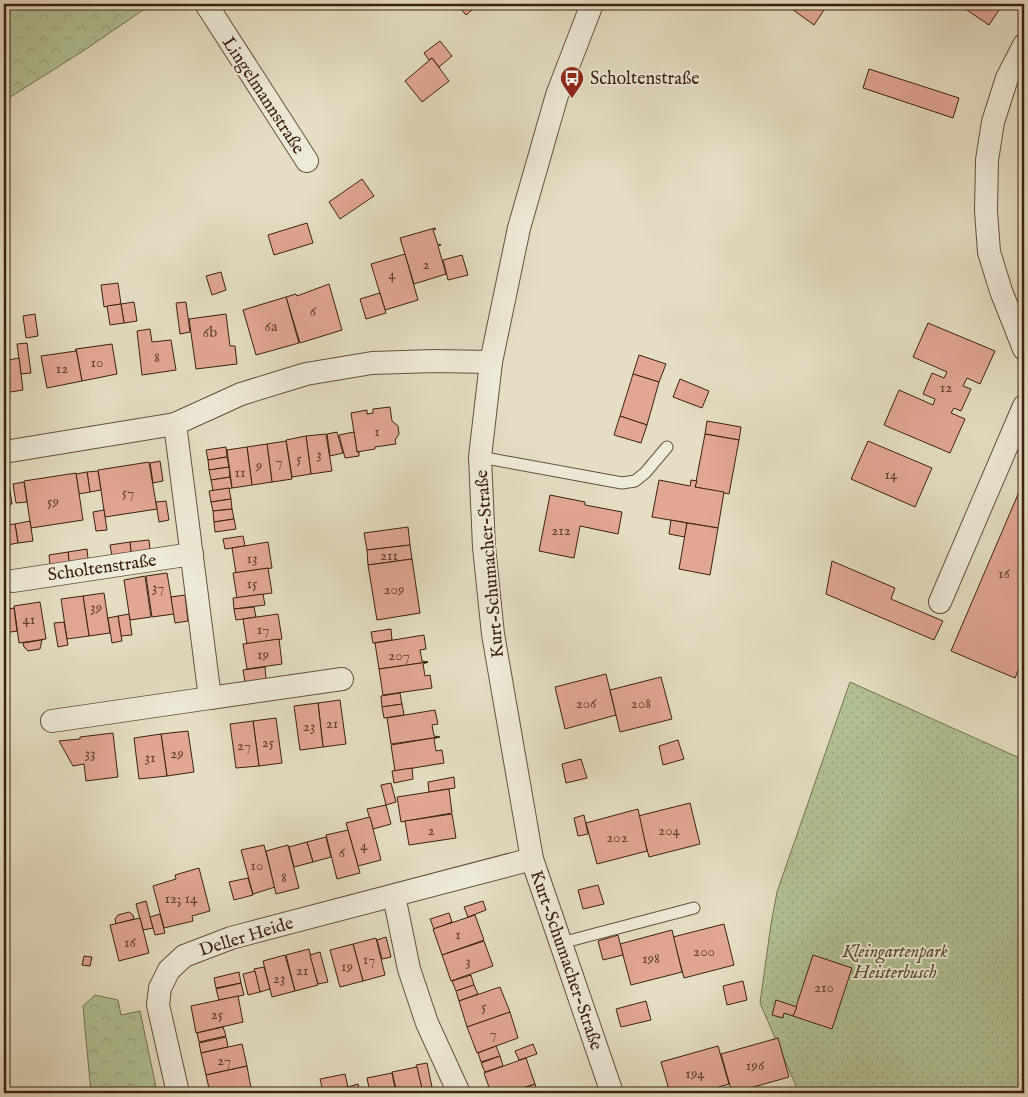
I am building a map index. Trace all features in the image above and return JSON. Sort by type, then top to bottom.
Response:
[{"type":"street","name":"Lingelmannstraße","points":[[206,4],[307,161]]},
{"type":"street","name":"Kurt-Schumacher-Straße","points":[[592,4],[557,95],[522,218],[491,362],[480,457],[484,547],[492,634],[532,859],[612,1093]]},
{"type":"street","points":[[1024,45],[1007,78],[993,122],[987,160],[986,211],[989,252],[1001,291],[1024,349]]},
{"type":"street","points":[[4,452],[175,424],[241,394],[306,374],[372,363],[491,362]]},
{"type":"street","points":[[940,602],[1024,406]]},
{"type":"street","points":[[175,424],[210,698]]},
{"type":"street","name":"Scholtenstraße","points":[[13,581],[192,554]]},
{"type":"street","points":[[52,720],[342,679]]},
{"type":"street","name":"Deller Heide","points":[[178,1093],[158,1005],[160,988],[169,970],[184,956],[230,938],[532,859]]},
{"type":"street","points":[[394,896],[409,970],[427,1023],[459,1093]]},
{"type":"lane","points":[[480,457],[622,483],[635,481],[640,477],[666,447]]},
{"type":"lane","points":[[561,943],[694,908]]},
{"type":"green space","points":[[4,4],[152,4],[4,101]]},
{"type":"green space","name":"Kleingartenpark Heisterbusch","points":[[850,682],[1024,760],[1024,1093],[799,1093],[760,1003],[777,892]]},
{"type":"green space","points":[[95,995],[118,1000],[121,1015],[140,1011],[156,1087],[127,1093],[91,1093],[83,1006]]},
{"type":"building","points":[[464,4],[479,4],[466,15],[460,8]]},
{"type":"building","points":[[785,4],[828,4],[814,25]]},
{"type":"building","points":[[958,4],[1003,4],[989,25]]},
{"type":"building","points":[[440,41],[452,56],[439,67],[432,58],[429,60],[424,53]]},
{"type":"building","points":[[432,58],[449,81],[422,102],[405,81]]},
{"type":"building","points":[[869,69],[959,98],[953,118],[863,88]]},
{"type":"building","points":[[362,179],[374,196],[340,219],[329,202]]},
{"type":"building","points":[[307,223],[313,243],[274,255],[268,235]]},
{"type":"building","points":[[435,228],[433,230],[438,245],[441,245],[438,246],[446,274],[414,284],[400,238]]},
{"type":"building","points":[[405,254],[418,300],[385,310],[371,264]]},
{"type":"building","points":[[462,255],[468,275],[448,280],[443,260]]},
{"type":"building","points":[[221,272],[226,290],[212,295],[206,276]]},
{"type":"building","points":[[118,283],[121,304],[104,307],[101,285]]},
{"type":"building","points":[[329,284],[342,330],[300,343],[286,297],[296,294],[297,296]]},
{"type":"building","points":[[380,293],[386,313],[366,319],[360,299]]},
{"type":"building","points":[[286,297],[299,343],[256,355],[243,310]]},
{"type":"building","points":[[134,302],[137,321],[124,323],[121,304]]},
{"type":"building","points":[[186,302],[190,332],[180,334],[176,303]]},
{"type":"building","points":[[121,304],[124,323],[110,325],[107,306]]},
{"type":"building","points":[[35,314],[38,336],[26,338],[23,316]]},
{"type":"building","points":[[226,314],[230,346],[235,346],[237,364],[196,369],[189,319]]},
{"type":"building","points":[[928,323],[995,351],[980,384],[967,378],[963,386],[971,389],[961,411],[954,408],[951,413],[965,419],[950,453],[884,425],[899,390],[933,405],[935,399],[923,394],[932,373],[944,378],[947,372],[913,357]]},
{"type":"building","points":[[150,329],[152,342],[171,340],[176,370],[142,375],[137,331]]},
{"type":"building","points":[[27,343],[31,373],[21,374],[17,344]]},
{"type":"building","points":[[112,344],[117,374],[82,381],[76,349]]},
{"type":"building","points":[[76,349],[82,381],[47,388],[41,356],[76,351]]},
{"type":"building","points":[[639,355],[666,364],[659,382],[633,374]]},
{"type":"building","points":[[4,358],[8,360],[19,358],[23,390],[4,393]]},
{"type":"building","points":[[633,374],[659,382],[647,425],[620,416]]},
{"type":"building","points":[[680,379],[709,391],[702,408],[673,397]]},
{"type":"building","points":[[390,407],[392,421],[398,426],[399,434],[395,440],[396,444],[357,452],[351,413],[367,410],[367,414],[373,413],[373,409]]},
{"type":"building","points":[[620,416],[647,425],[641,443],[614,435]]},
{"type":"building","points":[[707,421],[741,427],[739,440],[705,434]]},
{"type":"building","points":[[337,432],[343,453],[330,456],[327,434]]},
{"type":"building","points":[[354,432],[359,456],[345,458],[339,435]]},
{"type":"building","points":[[326,434],[332,471],[311,474],[306,436]]},
{"type":"building","points":[[705,434],[739,440],[729,494],[695,487]]},
{"type":"building","points":[[306,436],[311,474],[292,477],[286,440]]},
{"type":"building","points":[[286,441],[292,479],[272,482],[267,444]]},
{"type":"building","points":[[868,441],[932,468],[915,507],[851,479]]},
{"type":"building","points":[[267,444],[272,482],[252,485],[247,447]]},
{"type":"building","points":[[226,447],[227,457],[208,460],[206,450]]},
{"type":"building","points":[[247,447],[252,485],[232,488],[227,450]]},
{"type":"building","points":[[227,457],[229,467],[209,470],[208,460]]},
{"type":"building","points":[[160,461],[163,481],[153,483],[150,463]]},
{"type":"building","points":[[149,462],[157,509],[105,517],[98,470]]},
{"type":"building","points":[[229,467],[230,477],[211,480],[209,470]]},
{"type":"building","points":[[98,471],[101,490],[90,492],[87,472]]},
{"type":"building","points":[[87,472],[90,492],[79,494],[76,474]]},
{"type":"building","points":[[76,473],[83,520],[31,528],[24,481]]},
{"type":"building","points":[[230,477],[232,488],[213,491],[211,480]]},
{"type":"building","points":[[659,480],[690,486],[691,480],[697,481],[695,487],[724,492],[718,528],[652,517]]},
{"type":"building","points":[[24,482],[27,502],[16,503],[13,484]]},
{"type":"building","points":[[9,484],[12,504],[4,505],[4,485]]},
{"type":"building","points":[[229,488],[231,499],[211,502],[209,491]]},
{"type":"building","points":[[1019,492],[1024,495],[1024,656],[1015,678],[951,651]]},
{"type":"building","points":[[550,495],[585,502],[585,505],[622,512],[618,534],[580,526],[574,558],[539,551]]},
{"type":"building","points":[[231,499],[232,509],[213,511],[211,502]]},
{"type":"building","points":[[166,501],[169,520],[159,522],[156,502]]},
{"type":"building","points":[[232,509],[234,519],[214,522],[213,511]]},
{"type":"building","points":[[104,510],[107,530],[96,531],[93,512]]},
{"type":"building","points":[[234,519],[236,529],[215,532],[214,522]]},
{"type":"building","points":[[671,520],[687,523],[685,537],[669,534]]},
{"type":"building","points":[[30,521],[33,541],[18,543],[15,524]]},
{"type":"building","points":[[687,523],[718,528],[710,575],[679,569]]},
{"type":"building","points":[[15,524],[18,543],[7,545],[5,525]]},
{"type":"building","points":[[408,527],[410,545],[367,550],[364,533]]},
{"type":"building","points":[[243,536],[245,546],[225,549],[223,539]]},
{"type":"building","points":[[149,540],[150,550],[131,552],[130,542]]},
{"type":"building","points":[[130,542],[131,552],[112,556],[110,545]]},
{"type":"building","points":[[268,542],[272,568],[236,573],[232,548]]},
{"type":"building","points":[[410,545],[412,559],[368,565],[367,550]]},
{"type":"building","points":[[87,549],[88,559],[69,562],[68,552]]},
{"type":"building","points":[[68,552],[69,562],[50,565],[49,555]]},
{"type":"building","points":[[412,559],[420,613],[377,620],[368,565]]},
{"type":"building","points":[[832,561],[895,588],[891,599],[943,621],[934,640],[826,594]]},
{"type":"building","points":[[268,568],[272,593],[237,598],[233,573]]},
{"type":"building","points":[[167,573],[174,614],[152,617],[146,576]]},
{"type":"building","points":[[145,576],[151,617],[130,620],[124,580]]},
{"type":"building","points":[[104,593],[110,633],[89,636],[83,596]]},
{"type":"building","points":[[263,594],[265,605],[234,609],[233,598]]},
{"type":"building","points":[[185,595],[188,621],[175,623],[171,597]]},
{"type":"building","points":[[83,596],[89,636],[67,639],[61,599]]},
{"type":"building","points":[[40,602],[46,639],[19,643],[14,606]]},
{"type":"building","points":[[254,607],[256,617],[236,620],[234,609]]},
{"type":"building","points":[[14,608],[17,631],[4,633],[4,610]]},
{"type":"building","points":[[129,614],[132,635],[121,636],[118,616]]},
{"type":"building","points":[[278,614],[282,639],[247,644],[243,619]]},
{"type":"building","points":[[118,616],[122,641],[112,643],[108,618]]},
{"type":"building","points":[[64,622],[68,645],[58,647],[54,623]]},
{"type":"building","points":[[391,629],[392,640],[373,643],[371,632]]},
{"type":"building","points":[[424,635],[426,649],[420,650],[422,661],[428,662],[379,669],[375,643]]},
{"type":"building","points":[[279,639],[282,664],[247,669],[243,644]]},
{"type":"building","points":[[42,640],[40,649],[28,651],[24,647],[23,643]]},
{"type":"building","points":[[428,662],[423,664],[425,676],[430,675],[432,688],[383,695],[379,669]]},
{"type":"building","points":[[265,667],[266,679],[245,682],[243,670]]},
{"type":"building","points":[[606,674],[616,715],[565,729],[555,687]]},
{"type":"building","points":[[661,677],[672,719],[620,732],[610,690]]},
{"type":"building","points":[[400,693],[402,704],[382,707],[381,696]]},
{"type":"building","points":[[340,700],[346,744],[323,747],[318,703]]},
{"type":"building","points":[[318,703],[323,747],[300,750],[294,706]]},
{"type":"building","points":[[402,704],[404,715],[384,718],[382,707]]},
{"type":"building","points":[[435,710],[438,724],[432,725],[434,736],[440,737],[391,744],[387,718]]},
{"type":"building","points":[[276,718],[282,763],[259,766],[253,721]]},
{"type":"building","points":[[253,721],[259,766],[236,768],[230,724]]},
{"type":"building","points":[[188,731],[194,772],[167,776],[161,734]]},
{"type":"building","points":[[113,733],[118,777],[86,781],[84,764],[73,766],[59,741]]},
{"type":"building","points":[[161,734],[167,776],[139,779],[134,738]]},
{"type":"building","points":[[439,737],[434,739],[436,751],[442,750],[444,763],[395,771],[391,745]]},
{"type":"building","points":[[678,740],[684,759],[663,765],[659,746]]},
{"type":"building","points":[[581,759],[587,778],[566,783],[562,764]]},
{"type":"building","points":[[412,768],[413,779],[394,783],[392,771]]},
{"type":"building","points":[[454,777],[455,788],[429,792],[428,782]]},
{"type":"building","points":[[391,783],[396,802],[386,805],[381,785]]},
{"type":"building","points":[[449,789],[452,813],[401,822],[397,797]]},
{"type":"building","points":[[690,803],[700,844],[649,857],[638,816]]},
{"type":"building","points":[[386,805],[391,824],[373,829],[367,809]]},
{"type":"building","points":[[638,809],[647,851],[597,864],[586,823]]},
{"type":"building","points":[[452,814],[456,838],[409,845],[405,821]]},
{"type":"building","points":[[584,815],[588,834],[578,836],[574,818]]},
{"type":"building","points":[[370,817],[381,860],[358,866],[346,823]]},
{"type":"building","points":[[348,830],[360,873],[337,879],[326,835]]},
{"type":"building","points":[[326,837],[331,857],[313,862],[307,842]]},
{"type":"building","points":[[307,842],[313,862],[294,867],[289,847]]},
{"type":"building","points":[[264,845],[275,887],[253,894],[241,850]]},
{"type":"building","points":[[288,845],[299,888],[276,894],[266,851]]},
{"type":"building","points":[[199,868],[210,911],[192,916],[193,921],[164,928],[153,886],[176,879],[175,875]]},
{"type":"building","points":[[248,878],[253,895],[234,900],[229,882]]},
{"type":"building","points":[[598,885],[604,904],[583,909],[578,890]]},
{"type":"building","points":[[146,901],[153,928],[143,930],[136,904]]},
{"type":"building","points":[[483,901],[486,910],[468,917],[464,907]]},
{"type":"building","points":[[129,912],[133,915],[134,919],[116,924],[115,919],[118,915]]},
{"type":"building","points":[[449,913],[452,922],[434,929],[430,919]]},
{"type":"building","points":[[160,914],[165,933],[155,935],[150,917]]},
{"type":"building","points":[[475,915],[484,940],[442,955],[433,929]]},
{"type":"building","points":[[140,918],[149,953],[119,961],[110,925]]},
{"type":"building","points":[[724,924],[734,965],[684,978],[673,937]]},
{"type":"building","points":[[672,930],[682,972],[631,985],[620,944]]},
{"type":"building","points":[[618,935],[623,955],[603,960],[598,941]]},
{"type":"building","points":[[386,937],[391,957],[382,959],[377,940]]},
{"type":"building","points":[[376,938],[385,975],[363,981],[353,944]]},
{"type":"building","points":[[484,941],[493,966],[451,981],[442,955]]},
{"type":"building","points":[[353,944],[363,981],[340,987],[330,950]]},
{"type":"building","points":[[309,949],[318,985],[295,991],[286,955]]},
{"type":"building","points":[[320,952],[328,982],[318,984],[310,955]]},
{"type":"building","points":[[285,955],[295,991],[272,997],[263,961]]},
{"type":"building","points":[[813,955],[852,968],[832,1029],[793,1016]]},
{"type":"building","points":[[84,956],[92,957],[90,966],[82,965]]},
{"type":"building","points":[[264,967],[270,989],[260,992],[254,969]]},
{"type":"building","points":[[255,971],[260,992],[248,995],[243,974]]},
{"type":"building","points":[[239,972],[241,983],[216,988],[214,978]]},
{"type":"building","points":[[471,975],[474,985],[456,991],[452,981]]},
{"type":"building","points":[[743,981],[747,1000],[727,1005],[723,986]]},
{"type":"building","points":[[241,983],[244,995],[219,1000],[216,989]]},
{"type":"building","points":[[474,985],[478,994],[459,1001],[456,991]]},
{"type":"building","points":[[500,987],[510,1012],[467,1027],[459,1001]]},
{"type":"building","points":[[238,996],[243,1022],[196,1033],[191,1006]]},
{"type":"building","points":[[776,1000],[797,1007],[793,1016],[784,1013],[783,1018],[772,1015]]},
{"type":"building","points":[[646,1001],[651,1020],[621,1027],[616,1009]]},
{"type":"building","points":[[510,1012],[518,1038],[477,1053],[467,1027]]},
{"type":"building","points":[[223,1027],[226,1036],[199,1042],[197,1033]]},
{"type":"building","points":[[226,1037],[228,1047],[201,1053],[199,1043]]},
{"type":"building","points":[[778,1038],[789,1077],[732,1093],[721,1054]]},
{"type":"building","points":[[242,1044],[247,1066],[206,1075],[201,1053]]},
{"type":"building","points":[[533,1044],[537,1054],[519,1060],[515,1051]]},
{"type":"building","points":[[496,1046],[500,1056],[481,1062],[478,1053]]},
{"type":"building","points":[[718,1046],[729,1084],[697,1093],[670,1093],[661,1062]]},
{"type":"building","points":[[500,1056],[503,1066],[485,1072],[481,1063]]},
{"type":"building","points":[[526,1058],[535,1084],[508,1093],[491,1093],[484,1073]]},
{"type":"building","points":[[427,1063],[433,1092],[423,1093],[416,1065]]},
{"type":"building","points":[[247,1066],[251,1088],[226,1093],[210,1093],[206,1075]]},
{"type":"building","points":[[417,1067],[423,1093],[397,1093],[392,1072]]},
{"type":"building","points":[[392,1073],[396,1093],[370,1093],[367,1078]]},
{"type":"building","points":[[345,1074],[348,1087],[323,1092],[320,1079]]},
{"type":"building","points":[[358,1084],[360,1093],[349,1093],[348,1087]]},
{"type":"building","points":[[535,1084],[538,1093],[508,1093]]},
{"type":"building","points":[[348,1087],[349,1093],[323,1093],[323,1092]]},
{"type":"place","name":"Scholtenstraße","points":[[572,99]]}]
